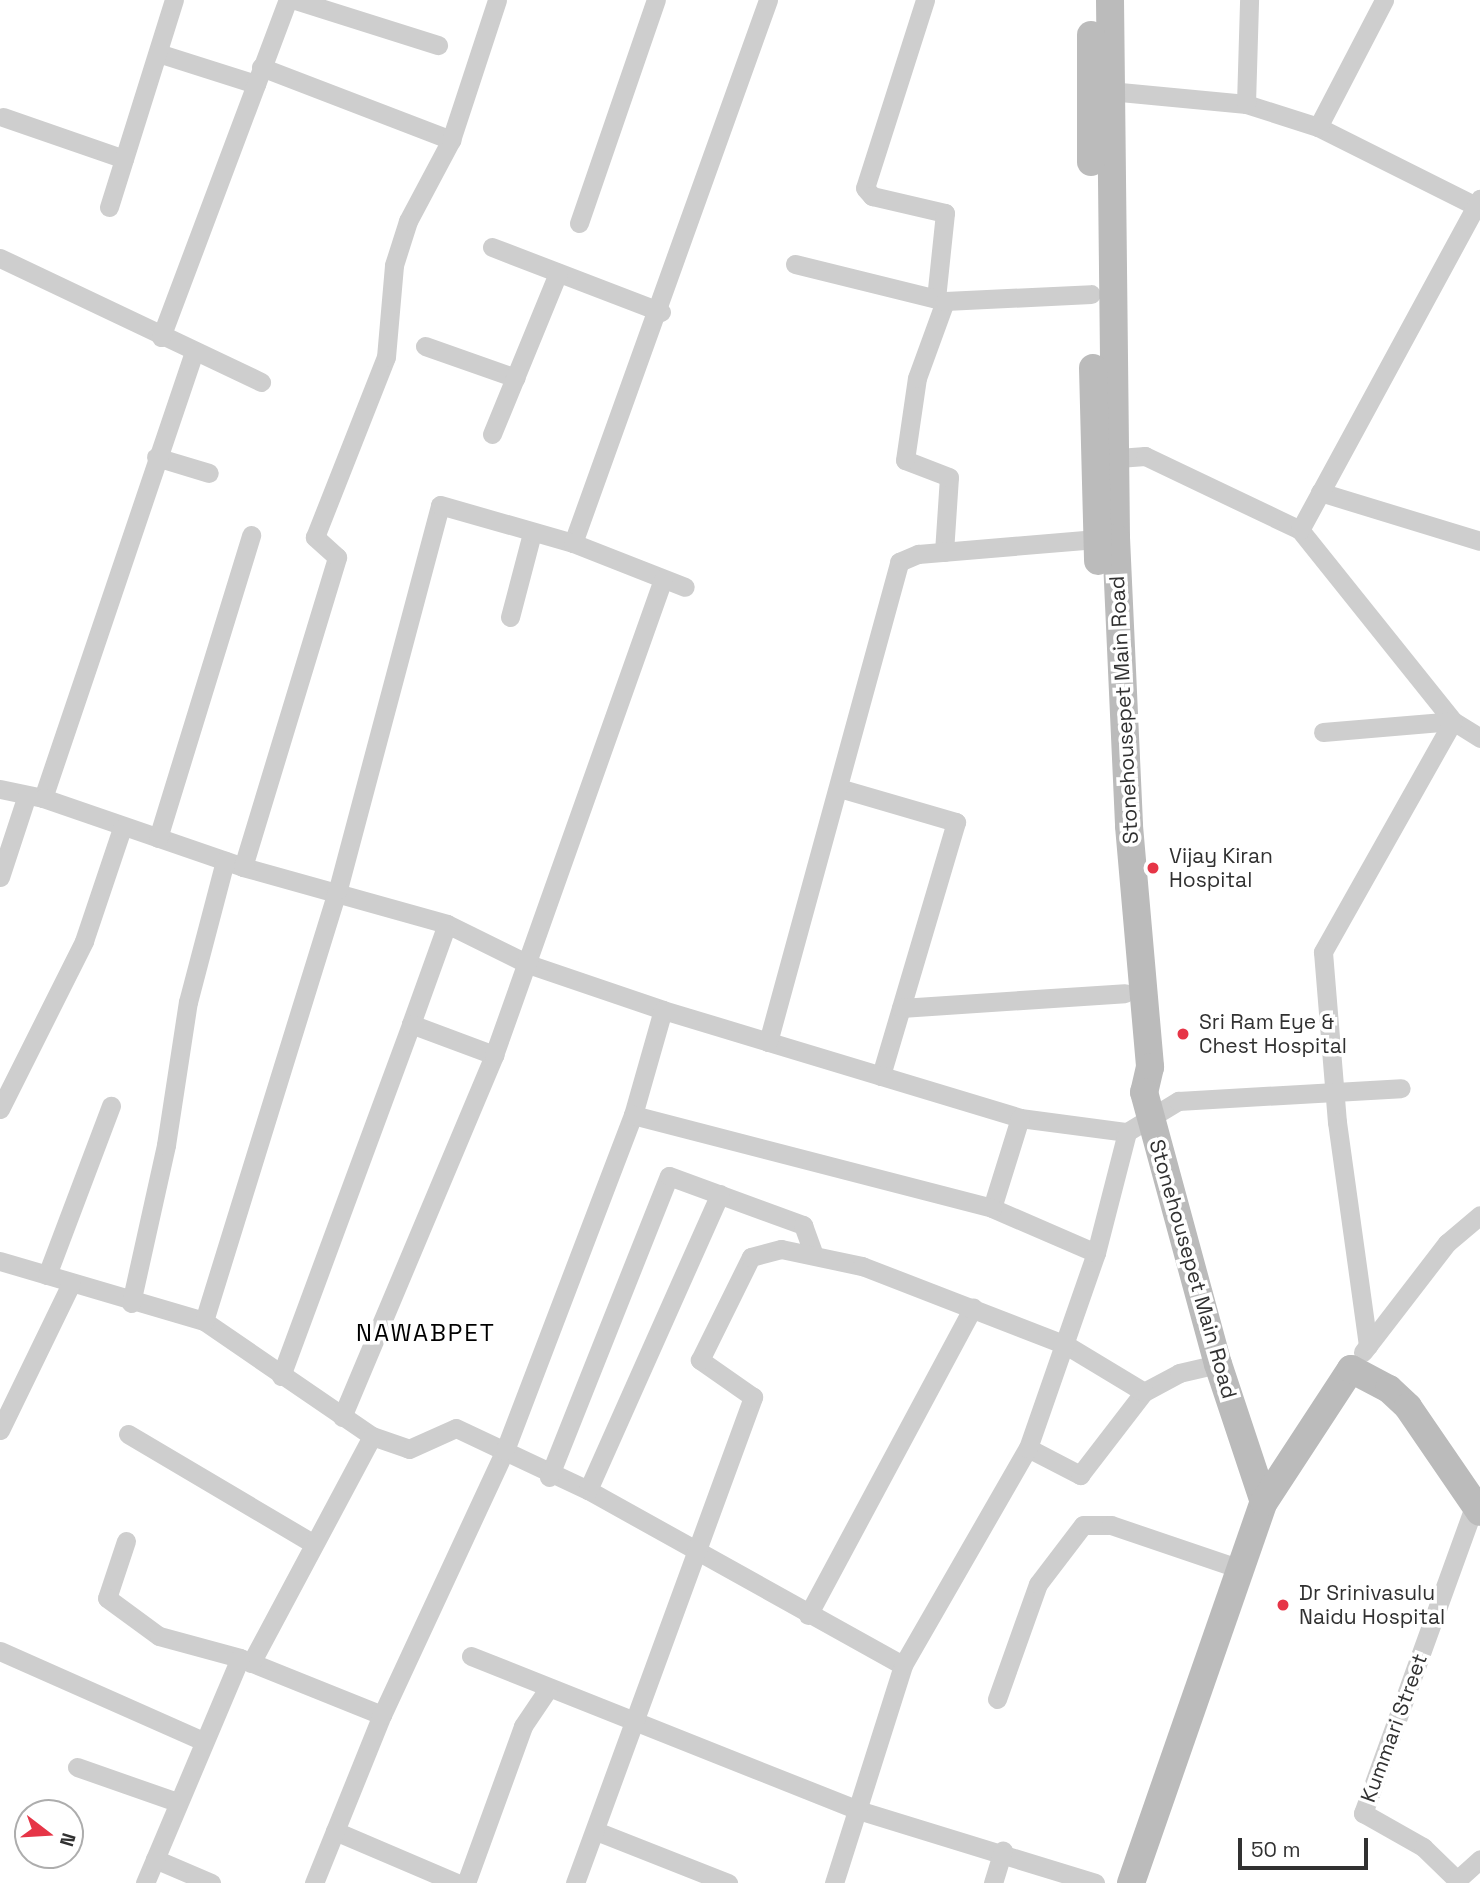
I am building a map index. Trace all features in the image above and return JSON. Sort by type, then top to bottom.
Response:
[{"type":"main road","points":[[1091,0],[1101,90],[1091,293],[1102,343]]},
{"type":"main road","name":"Stonehousepet Main Road","points":[[1110,0],[1101,90],[1104,459],[1129,942],[1150,1067],[1140,1113],[1264,1502]]},
{"type":"main road","points":[[1129,942],[1124,993],[1132,1069],[1140,1113]]},
{"type":"main road","points":[[1131,1883],[1264,1502],[1351,1368],[1389,1388],[1408,1408],[1477,1508]]},
{"type":"street","points":[[109,207],[174,0]]},
{"type":"street","points":[[161,337],[288,0]]},
{"type":"street","points":[[295,0],[438,45]]},
{"type":"street","points":[[131,1303],[166,1145],[188,1002],[337,557],[314,537],[386,357],[394,265],[408,221],[450,140],[497,0]]},
{"type":"street","points":[[579,223],[656,0]]},
{"type":"street","points":[[573,543],[661,312],[768,0]]},
{"type":"street","points":[[925,0],[865,188],[872,196],[946,214],[941,300],[917,378],[905,460],[949,477],[944,552]]},
{"type":"street","points":[[1246,104],[1249,0]]},
{"type":"street","points":[[1318,127],[1384,0]]},
{"type":"street","points":[[158,53],[258,76],[450,140]]},
{"type":"street","points":[[1101,90],[1246,104],[1318,127],[1479,204],[1300,530]]},
{"type":"street","points":[[2,117],[124,159]]},
{"type":"street","points":[[492,247],[661,312]]},
{"type":"street","points":[[0,258],[161,337],[261,382]]},
{"type":"street","points":[[795,264],[941,300],[1091,293]]},
{"type":"street","points":[[492,434],[558,273]]},
{"type":"street","points":[[425,346],[516,377]]},
{"type":"street","points":[[0,877],[35,798],[194,352]]},
{"type":"street","points":[[1104,459],[1145,456],[1300,530],[1453,721],[1480,738]]},
{"type":"street","points":[[156,457],[209,473]]},
{"type":"street","points":[[1320,492],[1480,541]]},
{"type":"street","points":[[204,1321],[338,889],[440,505],[573,543],[685,587]]},
{"type":"street","points":[[510,617],[532,533]]},
{"type":"street","points":[[158,838],[251,535]]},
{"type":"street","points":[[768,1042],[899,562],[944,552],[1107,538]]},
{"type":"street","points":[[342,1417],[494,1055],[528,964],[584,787],[663,579]]},
{"type":"street","points":[[1322,732],[1453,721]]},
{"type":"street","points":[[1368,1346],[1335,1094],[1323,953],[1453,721]]},
{"type":"street","points":[[0,789],[35,798],[234,864],[338,889],[447,924],[528,964],[663,1010],[1020,1118],[1140,1113],[1178,1101],[1335,1094],[1401,1088]]},
{"type":"street","points":[[839,789],[956,822],[880,1076]]},
{"type":"street","points":[[0,1109],[84,941],[122,828]]},
{"type":"street","points":[[281,1376],[447,924]]},
{"type":"street","points":[[901,1008],[1124,993]]},
{"type":"street","points":[[314,1883],[382,1715],[505,1450],[633,1115],[663,1010]]},
{"type":"street","points":[[411,1024],[494,1055]]},
{"type":"street","points":[[47,1275],[111,1106]]},
{"type":"street","points":[[834,1883],[903,1665],[1028,1448],[1066,1345],[1140,1113]]},
{"type":"street","points":[[633,1115],[992,1209],[1096,1253]]},
{"type":"street","points":[[992,1209],[1020,1118]]},
{"type":"street","points":[[549,1477],[669,1176],[803,1224],[813,1252]]},
{"type":"street","points":[[588,1490],[720,1194]]},
{"type":"street","points":[[1351,1368],[1447,1243],[1480,1216]]},
{"type":"street","points":[[575,1883],[635,1726],[753,1397],[700,1360],[751,1257],[781,1249],[813,1252],[973,1307],[1066,1345],[1144,1392]]},
{"type":"street","points":[[0,1261],[131,1303],[204,1321],[372,1436],[409,1450],[456,1428],[505,1450],[549,1477],[588,1490],[808,1615],[903,1665]]},
{"type":"street","points":[[0,1430],[71,1284]]},
{"type":"street","points":[[808,1615],[973,1307]]},
{"type":"street","points":[[1028,1448],[1080,1475],[1144,1392],[1178,1373],[1218,1364]]},
{"type":"street","points":[[128,1434],[314,1544]]},
{"type":"street","points":[[145,1883],[201,1740],[314,1544],[372,1436]]},
{"type":"street","name":"Kummari Street","points":[[1477,1508],[1363,1814],[1423,1847],[1457,1881],[1480,1859]]},
{"type":"street","points":[[997,1699],[1038,1584],[1083,1525],[1111,1525],[1240,1569]]},
{"type":"street","points":[[126,1541],[107,1598],[159,1636],[245,1660],[382,1715]]},
{"type":"street","points":[[0,1650],[201,1740]]},
{"type":"street","points":[[471,1656],[635,1726],[858,1810],[1003,1851],[1095,1883]]},
{"type":"street","points":[[466,1883],[523,1726],[548,1689]]},
{"type":"street","points":[[77,1767],[177,1802]]},
{"type":"street","points":[[335,1831],[457,1883]]},
{"type":"street","points":[[596,1831],[728,1883]]},
{"type":"street","points":[[993,1883],[1003,1851]]},
{"type":"street","points":[[155,1858],[211,1883]]},
{"type":"place","name":"Vijay Kiran Hospital","points":[[1153,868]]},
{"type":"place","name":"Sri Ram Eye & Chest Hospital","points":[[1183,1034]]},
{"type":"place","name":"Dr Srinivasulu Naidu Hospital","points":[[1283,1605]]},
{"type":"district","name":"NAWABPET","points":[[426,1333]]}]
